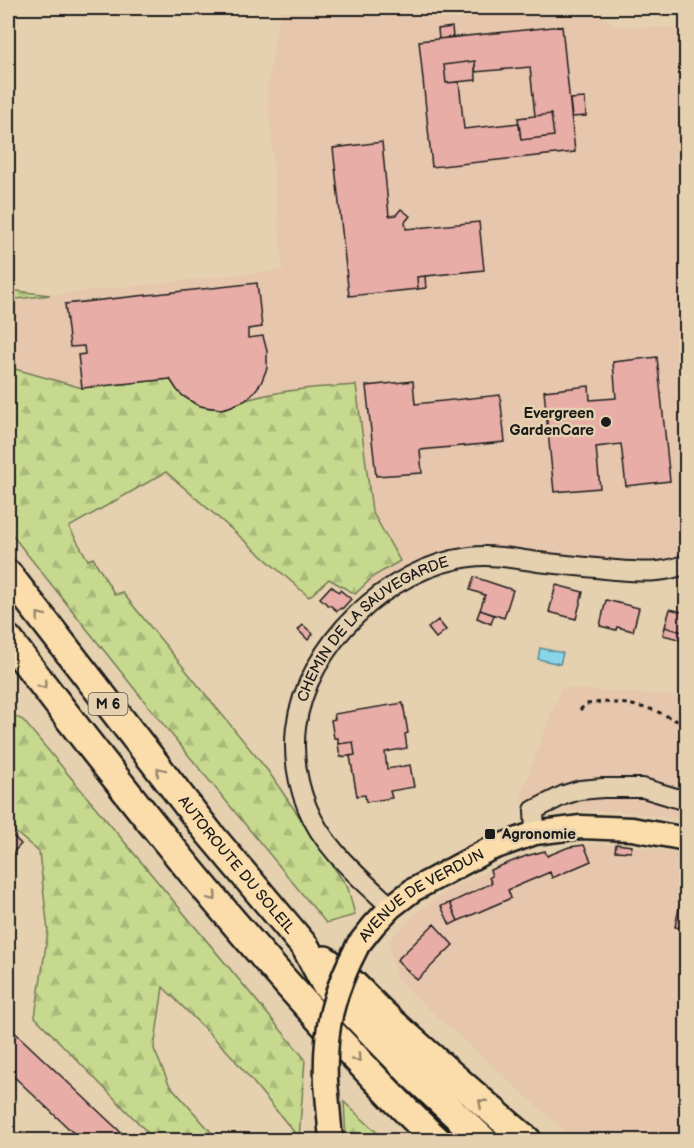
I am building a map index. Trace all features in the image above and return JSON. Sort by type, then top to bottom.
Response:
[{"type":"highway","name":"AUTOROUTE DU SOLEIL","points":[[8,574],[209,833],[306,948],[325,984],[415,1077],[483,1140]]},
{"type":"highway","name":"M 6","points":[[8,639],[182,860],[285,982],[389,1093],[437,1140]]},
{"type":"highway","points":[[306,948],[338,969],[390,1021],[527,1140]]},
{"type":"highway","points":[[389,1093],[410,1140]]},
{"type":"main road","name":"AVENUE DE VERDUN","points":[[331,1140],[326,1082],[326,1046],[330,1014],[341,980],[358,945],[391,907],[413,890],[488,850],[536,833],[581,827],[632,829],[687,839]]},
{"type":"street","name":"CHEMIN DE LA SAUVEGARDE","points":[[391,907],[343,861],[317,827],[302,793],[295,756],[296,728],[304,694],[326,651],[347,626],[369,603],[403,581],[446,562],[472,557],[503,557],[645,572],[668,571],[687,564]]},
{"type":"street","points":[[536,833],[534,810],[580,790],[643,788],[687,801]]},
{"type":"path","points":[[580,710],[586,704],[603,702],[628,704],[654,710],[687,725]]},
{"type":"shaded area","points":[[281,8],[592,8],[616,26],[686,29],[686,564],[667,571],[472,557],[391,599],[8,380],[8,300],[283,270],[267,87]]},
{"type":"shaded area","points":[[561,688],[686,697],[686,822],[662,816],[617,811],[571,811],[552,814],[548,795],[519,801]]},
{"type":"shaded area","points":[[591,844],[632,846],[669,852],[686,858],[686,1140],[575,1140],[396,979],[389,941],[413,916],[431,902],[454,887],[499,866],[545,851],[548,856],[569,847]]},
{"type":"green space","points":[[8,290],[50,295],[8,300]]},
{"type":"green space","points":[[8,367],[82,388],[170,379],[187,399],[210,408],[228,407],[250,399],[291,390],[356,385],[372,511],[400,561],[374,576],[355,594],[329,579],[309,597],[166,472],[69,527],[88,560],[93,558],[115,595],[122,592],[268,771],[348,888],[355,915],[326,923],[8,530]]},
{"type":"green space","points":[[8,713],[23,720],[305,1059],[299,1138],[230,1054],[163,987],[154,1049],[169,1084],[218,1140],[155,1140],[35,1017],[48,931],[39,852],[8,826]]},
{"type":"green space","points":[[344,1102],[385,1140],[346,1140]]},
{"type":"water","points":[[540,648],[563,653],[560,664],[538,659]]},
{"type":"building","points":[[562,26],[575,152],[432,167],[419,41]],"holes":[[[475,61],[475,72],[530,67],[535,116],[551,114],[554,136],[521,140],[519,123],[464,129],[459,82],[446,83],[444,65]]]},
{"type":"building","points":[[452,27],[453,37],[439,39],[438,29]]},
{"type":"building","points":[[475,61],[476,80],[446,83],[444,65]]},
{"type":"building","points":[[585,98],[586,116],[572,117],[570,99]]},
{"type":"building","points":[[551,114],[554,136],[521,140],[518,118]]},
{"type":"building","points":[[382,142],[389,216],[396,215],[401,209],[410,216],[405,222],[406,229],[479,222],[484,270],[417,277],[418,289],[349,296],[333,148]]},
{"type":"building","points":[[425,276],[426,288],[418,289],[417,277]]},
{"type":"building","points":[[257,283],[262,327],[248,329],[248,338],[263,336],[267,351],[267,368],[261,383],[244,401],[221,409],[197,405],[183,396],[170,379],[82,388],[78,355],[85,354],[84,346],[70,347],[65,304]]},
{"type":"building","name":"Evergreen GardenCare","points":[[657,357],[670,481],[626,486],[621,444],[596,447],[600,488],[554,492],[544,391],[589,386],[590,400],[616,398],[613,362]]},
{"type":"building","points":[[413,381],[415,404],[500,395],[505,442],[420,450],[422,473],[376,476],[366,386]]},
{"type":"building","points":[[474,577],[513,590],[504,618],[480,610],[485,595],[470,590]]},
{"type":"building","points":[[556,585],[583,592],[576,619],[549,612]]},
{"type":"building","points":[[331,586],[351,599],[337,611],[320,598]]},
{"type":"building","points":[[606,600],[639,608],[633,631],[600,626]]},
{"type":"building","points":[[670,609],[686,613],[686,633],[665,627]]},
{"type":"building","points":[[480,610],[494,615],[491,624],[477,618]]},
{"type":"building","points":[[438,620],[446,630],[436,638],[428,628]]},
{"type":"building","points":[[303,625],[313,634],[308,640],[298,630]]},
{"type":"building","points":[[665,627],[686,633],[686,641],[663,635]]},
{"type":"building","points":[[403,703],[408,733],[405,734],[407,748],[385,752],[387,769],[410,765],[414,787],[390,791],[392,798],[366,802],[365,795],[357,796],[350,756],[355,755],[353,742],[338,744],[338,738],[334,738],[331,720],[335,719],[334,714]]},
{"type":"building","points":[[353,742],[355,755],[340,757],[338,744]]},
{"type":"building","points":[[8,831],[21,844],[8,858]]},
{"type":"building","points":[[616,844],[632,846],[631,852],[615,851]]},
{"type":"building","points":[[584,845],[591,861],[552,878],[550,872],[508,890],[511,898],[458,921],[450,903],[492,883],[489,878],[492,876],[490,870],[526,856],[545,851],[547,856],[569,847]]},
{"type":"building","points":[[686,890],[686,929],[675,927],[681,899],[685,899]]},
{"type":"building","points":[[450,903],[458,921],[450,925],[441,906]]},
{"type":"building","points":[[434,924],[453,945],[417,980],[397,960]]},
{"type":"building","points":[[8,1026],[129,1140],[81,1140],[8,1071]]},
{"type":"place","name":"Evergreen GardenCare","points":[[606,422]]},
{"type":"place","name":"Agronomie","points":[[490,834]]}]
